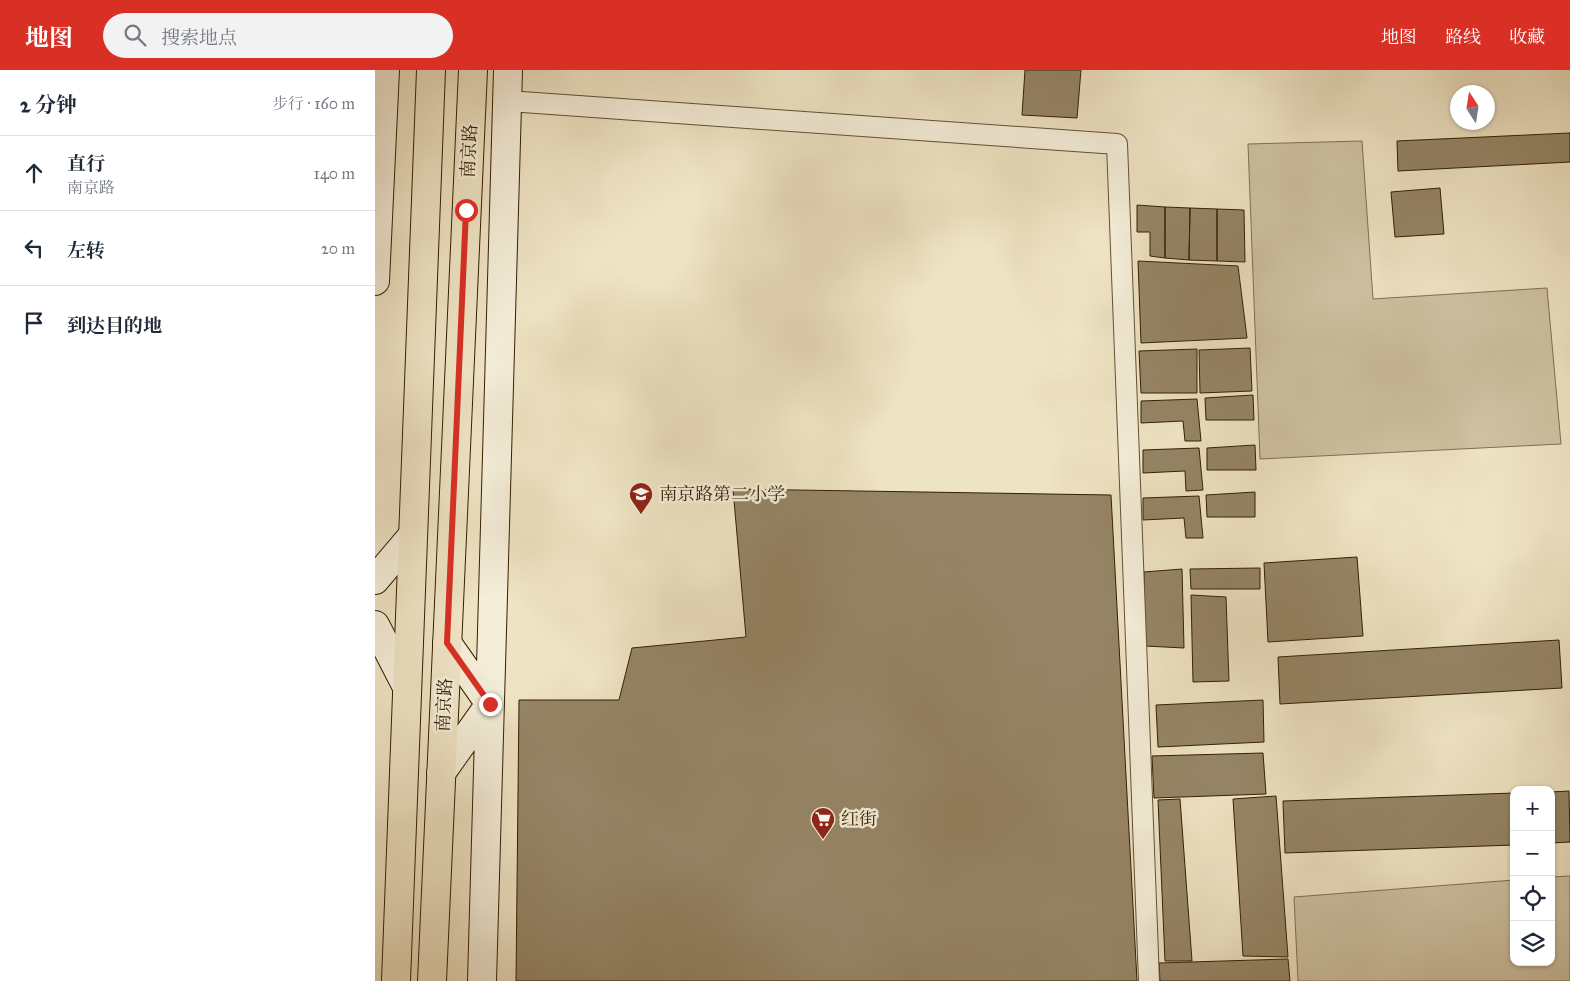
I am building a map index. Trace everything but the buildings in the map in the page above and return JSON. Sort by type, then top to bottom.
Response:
[{"type":"main road","points":[[396,981],[431,70]]},
{"type":"main road","name":"南京路","points":[[434,977],[441,774],[473,70]]},
{"type":"street","points":[[375,281],[385,70]]},
{"type":"street","points":[[482,981],[508,70]]},
{"type":"street","points":[[507,101],[1117,144],[1149,981]]},
{"type":"street","points":[[375,580],[413,535]]},
{"type":"street","points":[[375,625],[407,687]]},
{"type":"street","points":[[447,643],[490,704]]},
{"type":"street","points":[[441,774],[490,704]]},
{"type":"shaded area","points":[[1362,141],[1373,299],[1547,288],[1561,444],[1260,459],[1248,144]]},
{"type":"shaded area","points":[[1570,876],[1570,981],[1298,981],[1294,897],[1510,880],[1510,966],[1555,966],[1555,877]]},
{"type":"place","name":"南京路第二小学","points":[[641,515]]},
{"type":"place","name":"红街","points":[[823,840]]},
{"type":"route","points":[[466,210],[447,643],[490,704]]}]
